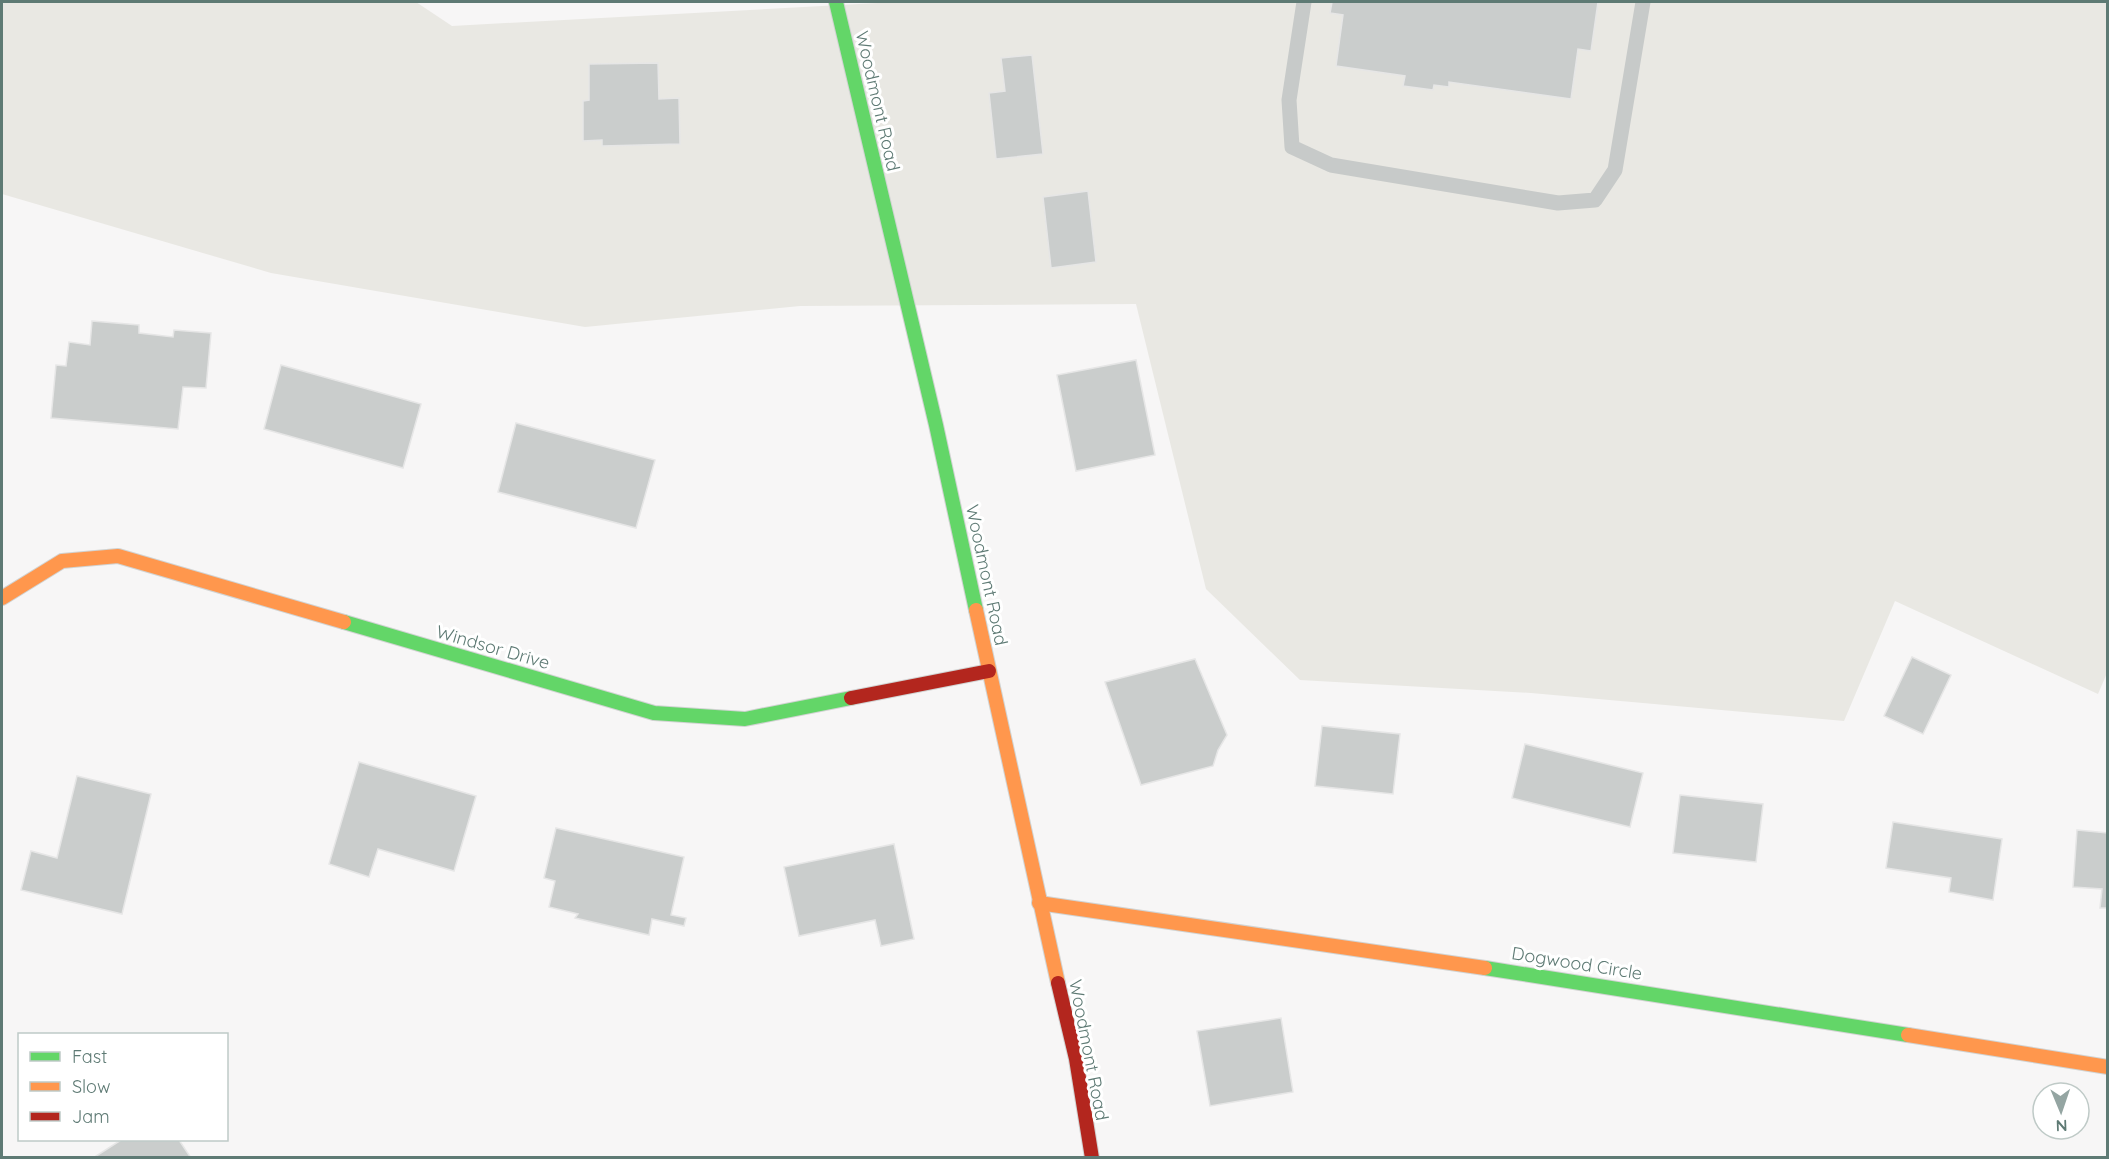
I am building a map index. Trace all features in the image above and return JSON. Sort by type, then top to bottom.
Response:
[{"type":"street","name":"Woodmont Road","points":[[836,2],[936,425],[1039,903],[1076,1059],[1092,1158]]},
{"type":"street","name":"Windsor Drive","points":[[2,598],[62,561],[118,556],[654,712],[722,718],[744,719],[989,671]]},
{"type":"street","name":"Dogwood Circle","points":[[1039,903],[1611,986],[2108,1067]]},
{"type":"lane","points":[[1304,2],[1289,100],[1292,147],[1331,165],[1557,203],[1595,200],[1615,170],[1643,2]]},
{"type":"shaded area","points":[[2,2],[416,2],[452,26],[896,2],[2107,2],[2107,673],[2098,694],[1895,601],[1844,721],[1531,693],[1300,680],[1206,589],[1136,304],[800,306],[585,327],[271,273],[2,194]]},
{"type":"building","points":[[1332,2],[1598,2],[1591,51],[1578,49],[1571,99],[1449,82],[1449,87],[1434,85],[1433,90],[1403,86],[1405,76],[1336,66],[1343,15],[1330,13]]},
{"type":"building","points":[[1032,55],[1043,154],[996,159],[989,93],[1005,91],[1001,58]]},
{"type":"building","points":[[658,63],[659,99],[679,98],[680,144],[602,146],[602,140],[583,141],[583,101],[589,100],[589,64]]},
{"type":"building","points":[[1088,191],[1096,262],[1051,268],[1043,197]]},
{"type":"building","points":[[92,321],[139,325],[139,333],[173,337],[174,330],[211,333],[206,388],[183,387],[178,429],[51,418],[56,365],[66,366],[69,342],[90,345]]},
{"type":"building","points":[[1136,360],[1155,455],[1076,471],[1057,375]]},
{"type":"building","points":[[281,365],[421,404],[403,468],[264,429]]},
{"type":"building","points":[[516,423],[655,460],[636,528],[498,492]]},
{"type":"building","points":[[1912,657],[1951,675],[1923,734],[1884,716]]},
{"type":"building","points":[[1195,659],[1227,735],[1218,750],[1213,766],[1141,785],[1105,682]]},
{"type":"building","points":[[1322,726],[1400,734],[1393,794],[1315,786]]},
{"type":"building","points":[[1525,744],[1643,773],[1630,827],[1512,798]]},
{"type":"building","points":[[359,762],[476,796],[454,871],[378,849],[369,877],[329,864]]},
{"type":"building","points":[[77,776],[151,794],[122,914],[21,890],[31,851],[57,858]]},
{"type":"building","points":[[1680,795],[1763,804],[1756,862],[1673,853]]},
{"type":"building","points":[[1893,822],[2002,839],[1993,900],[1949,892],[1951,878],[1886,868]]},
{"type":"building","points":[[556,828],[684,857],[671,915],[686,918],[684,926],[652,919],[649,935],[575,918],[578,914],[549,907],[555,881],[544,878]]},
{"type":"building","points":[[2077,830],[2108,833],[2108,908],[2100,908],[2102,889],[2073,887]]},
{"type":"building","points":[[894,844],[914,939],[881,946],[875,920],[799,936],[784,867]]},
{"type":"building","points":[[1281,1018],[1293,1092],[1210,1106],[1197,1031]]},
{"type":"building","points":[[119,1141],[180,1141],[191,1158],[93,1158]]},
{"type":"traffic: fast","points":[[836,2],[936,425],[976,610]]},
{"type":"traffic: fast","points":[[344,622],[654,713],[745,719],[851,698]]},
{"type":"traffic: fast","points":[[1485,968],[1908,1035]]},
{"type":"traffic: slow","points":[[2,598],[62,561],[118,556],[344,622]]},
{"type":"traffic: slow","points":[[976,610],[1058,983]]},
{"type":"traffic: slow","points":[[1039,903],[1485,968]]},
{"type":"traffic: slow","points":[[1908,1035],[2108,1067]]},
{"type":"traffic: jam","points":[[851,698],[989,671]]},
{"type":"traffic: jam","points":[[1058,983],[1076,1059],[1092,1158]]}]
